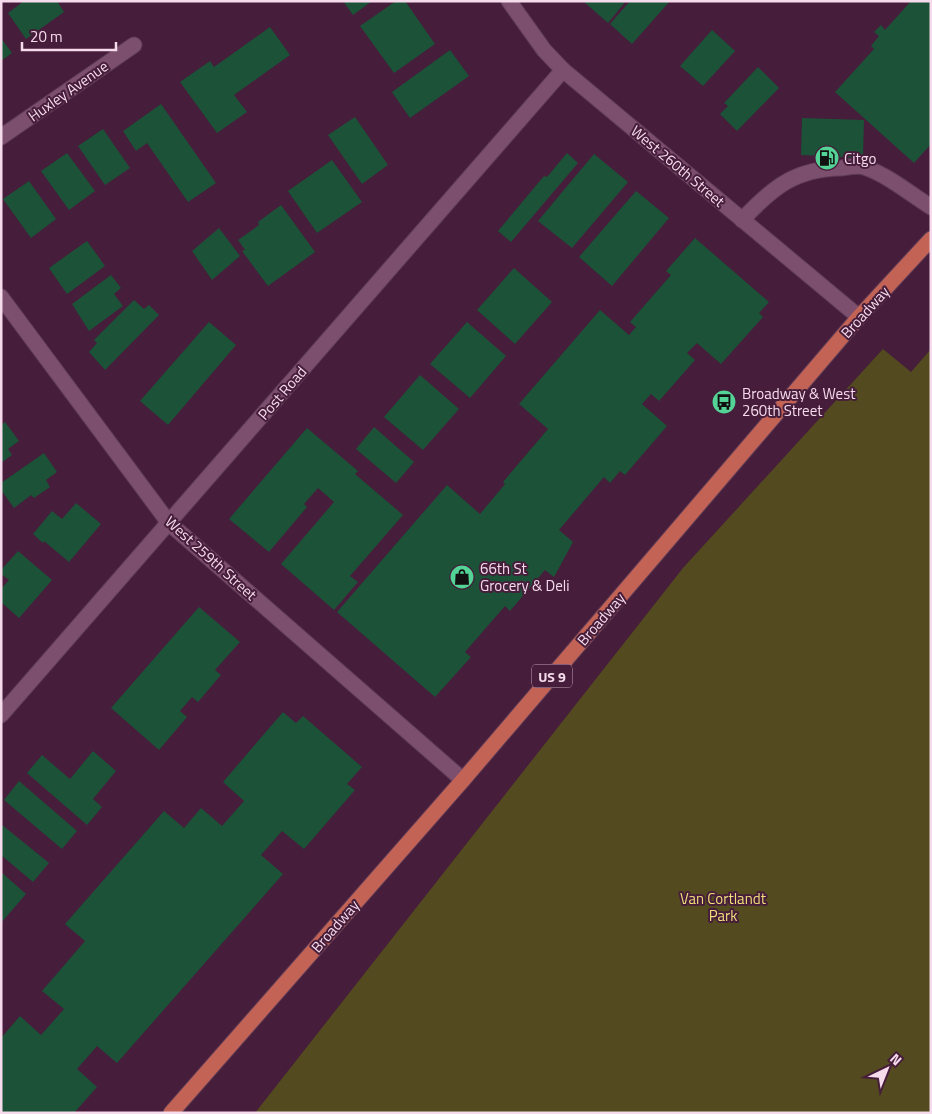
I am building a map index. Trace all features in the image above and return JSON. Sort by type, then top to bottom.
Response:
[{"type":"main road","name":"Broadway","points":[[171,1113],[463,780],[859,318],[931,239]]},
{"type":"street","name":"West 260th Street","points":[[510,1],[544,50],[563,70],[859,318]]},
{"type":"street","name":"Huxley Avenue","points":[[1,137],[134,45]]},
{"type":"street","name":"Post Road","points":[[1,715],[563,70]]},
{"type":"street","points":[[742,220],[763,198],[780,184],[819,168],[863,167],[891,181],[931,207]]},
{"type":"street","name":"West 259th Street","points":[[1,297],[169,523],[463,780]]},
{"type":"green space","name":"Van Cortlandt Park","points":[[883,349],[911,372],[931,349],[931,1113],[255,1113],[683,568]]},
{"type":"building","points":[[24,1],[57,1],[64,12],[26,39],[8,13]]},
{"type":"building","points":[[343,1],[372,1],[353,15]]},
{"type":"building","points":[[396,1],[405,1],[435,44],[394,73],[360,26]]},
{"type":"building","points":[[583,1],[626,1],[608,23]]},
{"type":"building","points":[[630,1],[670,1],[632,44],[610,24]]},
{"type":"building","points":[[911,1],[931,1],[931,144],[914,163],[835,92],[874,49],[871,46],[879,36],[874,32],[881,25],[885,30]]},
{"type":"building","points":[[270,27],[290,55],[234,95],[247,112],[217,133],[180,82],[210,61],[214,67]]},
{"type":"building","points":[[712,30],[735,51],[703,86],[680,66]]},
{"type":"building","points":[[1,38],[12,53],[1,61]]},
{"type":"building","points":[[450,50],[469,76],[410,118],[392,92]]},
{"type":"building","points":[[758,67],[779,88],[737,131],[720,114],[728,106],[724,103]]},
{"type":"building","points":[[161,104],[216,183],[188,202],[147,143],[136,151],[123,131]]},
{"type":"building","points":[[355,117],[388,165],[362,184],[328,135]]},
{"type":"building","points":[[802,118],[864,120],[863,158],[801,155]]},
{"type":"building","points":[[103,129],[130,168],[105,185],[78,146]]},
{"type":"building","points":[[67,153],[95,191],[69,210],[41,171]]},
{"type":"building","points":[[567,153],[578,163],[511,242],[498,231],[544,176],[547,177]]},
{"type":"building","points":[[594,154],[628,182],[572,248],[538,221]]},
{"type":"building","points":[[332,160],[362,202],[317,233],[288,191]]},
{"type":"building","points":[[29,181],[56,219],[31,238],[3,199]]},
{"type":"building","points":[[636,191],[669,218],[612,286],[579,257]]},
{"type":"building","points":[[281,205],[315,252],[268,286],[242,251],[245,250],[238,240],[259,225],[258,222]]},
{"type":"building","points":[[219,228],[240,256],[212,280],[192,251]]},
{"type":"building","points":[[695,238],[769,302],[759,313],[763,317],[721,364],[697,343],[687,353],[695,360],[659,401],[651,394],[642,404],[667,426],[625,475],[620,471],[610,483],[604,477],[559,530],[573,542],[554,577],[545,570],[510,611],[505,606],[465,652],[471,657],[435,697],[337,612],[447,485],[480,514],[505,484],[503,482],[548,429],[519,404],[600,310],[629,335],[636,327],[630,322],[671,275],[666,271]]},
{"type":"building","points":[[87,241],[105,266],[67,294],[49,268]]},
{"type":"building","points":[[514,268],[552,302],[515,344],[477,310]]},
{"type":"building","points":[[111,275],[121,288],[114,294],[123,306],[89,331],[72,304]]},
{"type":"building","points":[[134,300],[144,309],[149,305],[159,315],[105,370],[89,352],[97,343],[94,340]]},
{"type":"building","points":[[209,322],[236,345],[168,425],[140,401]]},
{"type":"building","points":[[467,322],[506,356],[470,398],[430,364]]},
{"type":"building","points":[[420,375],[459,409],[423,450],[384,417]]},
{"type":"building","points":[[5,422],[19,441],[8,449],[12,455],[1,463],[1,425]]},
{"type":"building","points":[[374,427],[414,462],[396,483],[356,449]]},
{"type":"building","points":[[307,428],[358,471],[355,474],[403,515],[350,576],[358,582],[334,610],[281,564],[334,502],[318,488],[304,504],[307,507],[269,552],[229,519]]},
{"type":"building","points":[[44,453],[57,472],[46,480],[50,487],[34,498],[31,495],[14,508],[1,490],[1,483]]},
{"type":"building","points":[[76,503],[101,524],[69,562],[33,534],[52,511],[62,519]]},
{"type":"building","points":[[18,551],[52,580],[19,618],[1,602],[1,589],[9,580],[1,574],[1,570]]},
{"type":"building","points":[[199,607],[240,642],[215,670],[221,675],[198,702],[192,697],[180,711],[187,717],[159,750],[111,708]]},
{"type":"building","points":[[283,712],[296,723],[303,716],[362,767],[347,784],[355,790],[304,849],[282,831],[261,855],[283,874],[117,1063],[97,1046],[77,1069],[97,1087],[74,1113],[1,1113],[1,1038],[20,1016],[41,1035],[64,1009],[42,991],[85,941],[65,924],[164,811],[184,828],[201,808],[222,826],[244,801],[223,782]]},
{"type":"building","points":[[93,751],[116,771],[93,799],[102,807],[87,825],[27,773],[42,755],[70,779]]},
{"type":"building","points":[[19,781],[77,831],[62,849],[4,800]]},
{"type":"building","points":[[1,824],[49,863],[33,882],[1,855]]},
{"type":"building","points":[[1,872],[26,894],[1,923]]},
{"type":"place","name":"Citgo","points":[[827,158]]},
{"type":"place","name":"Broadway & West 260th Street","points":[[724,402]]},
{"type":"place","name":"66th St Grocery & Deli","points":[[462,577]]}]
